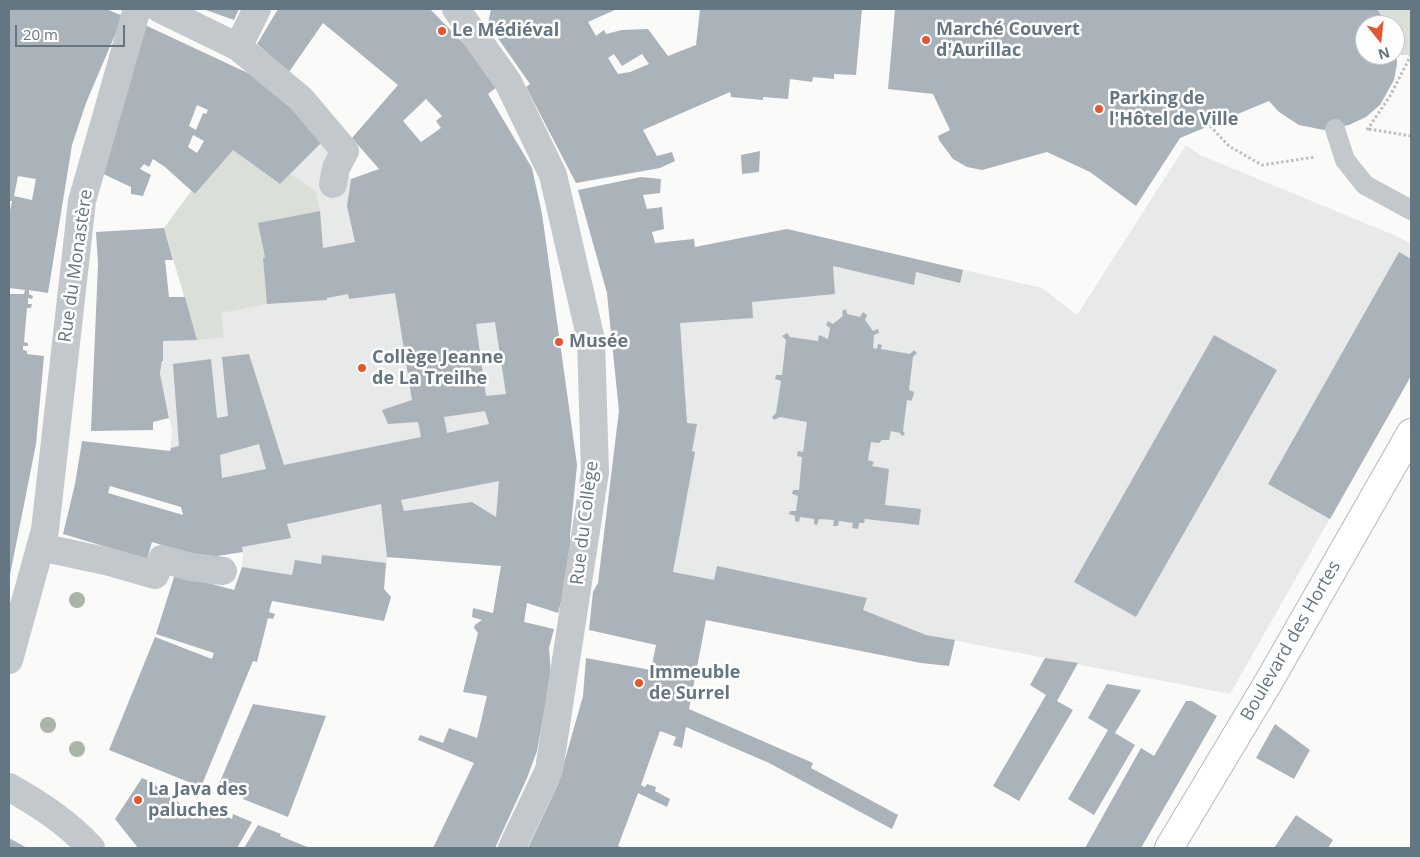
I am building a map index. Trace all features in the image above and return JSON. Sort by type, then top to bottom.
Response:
[{"type":"main road","name":"Boulevard des Hortes","points":[[1170,848],[1268,683],[1411,433]]},
{"type":"street","name":"Rue du Monastère","points":[[9,660],[43,538],[82,201],[137,9]]},
{"type":"street","points":[[160,9],[238,47],[301,99],[345,151],[336,168],[332,184]]},
{"type":"street","points":[[238,47],[257,9]]},
{"type":"street","name":"Rue du Collège","points":[[458,10],[508,82],[553,175],[590,340],[595,472],[579,578],[549,770],[512,848]]},
{"type":"street","points":[[43,538],[110,562],[155,575],[162,560],[191,567],[223,571]]},
{"type":"street","points":[[9,786],[41,805],[74,829],[91,848]]},
{"type":"lane","points":[[1335,129],[1345,160],[1365,185],[1411,210]]},
{"type":"path","points":[[1369,129],[1390,96],[1411,55]]},
{"type":"path","points":[[1210,126],[1229,146],[1262,166],[1311,159],[1319,155]]},
{"type":"path","points":[[1360,133],[1369,129],[1411,136]]},
{"type":"shaded area","points":[[1374,9],[1411,9],[1411,55],[1405,55],[1405,15],[1379,15]]},
{"type":"shaded area","name":"Collège Jeanne de La Treilhe","points":[[323,141],[351,179],[348,206],[532,168],[542,214],[577,465],[570,535],[496,517],[472,502],[404,511],[397,558],[387,558],[384,589],[242,567],[243,552],[238,533],[190,542],[170,451],[172,430],[160,374],[163,361],[163,341],[197,339],[185,297],[191,191],[195,194],[233,150],[280,184]]},
{"type":"shaded area","points":[[1186,145],[1200,155],[1394,235],[1411,244],[1411,376],[1230,694],[927,635],[921,663],[706,620],[593,592],[598,583],[619,411],[607,293],[655,243],[694,239],[695,247],[787,229],[1042,288],[1077,315]]},
{"type":"shaded area","points":[[233,150],[280,184],[290,174],[316,191],[320,211],[259,223],[265,257],[263,258],[267,304],[221,313],[224,337],[197,340],[164,228],[191,191],[195,194]]},
{"type":"building","points":[[9,9],[106,9],[123,16],[86,103],[72,145],[48,293],[29,290],[29,294],[33,296],[32,299],[28,298],[28,304],[32,304],[31,308],[27,308],[24,342],[28,343],[28,346],[23,346],[23,350],[27,351],[27,354],[44,356],[36,444],[10,575],[9,294],[24,294],[25,290],[9,288],[9,215],[12,201],[9,201]],"holes":[[[18,176],[36,179],[32,200],[14,196]]]},
{"type":"building","points":[[203,9],[239,9],[234,20]]},
{"type":"building","points":[[278,9],[430,9],[472,52],[497,87],[488,94],[532,168],[542,214],[577,465],[570,535],[570,570],[558,613],[527,603],[524,622],[554,629],[549,648],[551,675],[537,751],[527,778],[495,848],[433,848],[474,763],[418,740],[420,735],[443,743],[449,728],[477,738],[487,696],[463,692],[478,633],[474,628],[482,620],[472,617],[473,608],[493,613],[501,566],[387,557],[381,504],[287,524],[291,538],[242,547],[243,552],[204,558],[152,542],[147,559],[63,534],[75,484],[82,441],[170,451],[171,448],[179,446],[173,364],[211,359],[217,418],[228,416],[222,357],[249,354],[284,465],[421,437],[418,422],[388,424],[382,410],[412,400],[395,293],[349,299],[348,294],[327,298],[327,300],[267,304],[263,258],[265,257],[258,223],[320,211],[323,248],[355,242],[347,206],[351,179],[379,169],[352,138],[398,85],[323,23],[289,72],[257,44]],"holes":[[[426,99],[442,116],[436,121],[441,128],[421,142],[403,121]],[[495,322],[506,394],[486,396],[476,324]],[[485,411],[489,424],[447,433],[444,417]],[[259,444],[266,469],[222,478],[220,455]],[[499,481],[496,517],[472,502],[404,511],[401,500]],[[110,486],[181,507],[183,515],[108,493]]]},
{"type":"building","points":[[491,9],[617,9],[588,22],[596,36],[604,30],[606,34],[622,30],[648,29],[668,56],[696,45],[700,9],[862,9],[856,75],[834,74],[834,79],[813,77],[812,82],[790,79],[788,99],[763,97],[763,100],[731,97],[730,92],[643,130],[657,156],[672,152],[675,161],[660,168],[576,183],[526,87],[530,84],[488,24]],"holes":[[[614,54],[622,66],[642,54],[649,64],[630,72],[618,74],[608,58]]]},
{"type":"building","name":"Parking de l'Hôtel de Ville","points":[[895,9],[1377,9],[1381,15],[1355,15],[1355,65],[1397,65],[1394,80],[1380,105],[1366,117],[1349,125],[1324,130],[1299,125],[1279,112],[1269,101],[1180,138],[1136,206],[1090,172],[1047,152],[982,170],[967,167],[953,159],[939,140],[938,136],[950,130],[933,94],[888,89]]},
{"type":"building","points":[[145,25],[252,75],[293,108],[323,141],[280,184],[233,150],[195,194],[165,167],[153,159],[149,167],[144,164],[140,169],[151,175],[143,196],[131,194],[131,187],[99,172]],"holes":[[[197,105],[208,110],[206,114],[203,113],[196,130],[189,126]],[[193,135],[204,141],[197,153],[188,147]]]},
{"type":"building","points":[[760,151],[759,172],[742,174],[741,155]]},
{"type":"building","points":[[641,177],[661,179],[660,193],[643,195],[647,209],[662,207],[664,229],[652,232],[655,243],[694,239],[695,247],[787,229],[963,270],[960,283],[916,272],[914,285],[833,266],[835,294],[752,302],[753,318],[680,323],[687,423],[697,424],[692,451],[695,452],[673,572],[714,580],[717,566],[867,598],[863,610],[926,635],[955,640],[949,666],[921,663],[706,620],[689,709],[813,763],[811,768],[898,815],[892,829],[769,763],[686,727],[682,748],[673,745],[676,737],[660,731],[641,785],[645,787],[647,784],[656,787],[655,791],[670,799],[667,807],[638,793],[618,846],[624,848],[528,848],[558,784],[583,696],[586,658],[651,670],[656,645],[589,630],[593,592],[598,583],[619,411],[607,293],[578,190]]},
{"type":"building","points":[[164,228],[173,260],[165,260],[169,297],[185,297],[197,340],[163,341],[163,361],[160,374],[169,418],[153,422],[153,430],[91,431],[98,264],[96,232]]},
{"type":"building","points":[[1399,252],[1411,259],[1411,376],[1330,519],[1268,484]]},
{"type":"building","points":[[846,309],[847,314],[860,317],[863,312],[867,315],[865,320],[873,331],[878,329],[879,333],[874,335],[873,348],[877,349],[878,344],[882,345],[881,349],[910,354],[914,350],[917,353],[913,357],[909,390],[914,392],[911,401],[907,400],[903,431],[905,434],[902,436],[900,433],[891,431],[889,440],[882,440],[879,443],[871,442],[868,460],[874,462],[872,466],[889,469],[885,505],[921,509],[919,525],[865,519],[864,523],[859,523],[858,529],[852,528],[853,523],[839,521],[838,526],[833,526],[834,520],[819,519],[817,525],[814,524],[814,519],[800,517],[799,522],[795,521],[795,516],[789,514],[790,511],[796,511],[798,496],[792,494],[793,490],[799,490],[802,457],[797,456],[798,451],[803,452],[807,422],[780,417],[774,420],[772,417],[776,413],[781,381],[775,379],[776,375],[782,375],[786,340],[782,336],[787,333],[790,337],[818,341],[819,335],[828,339],[830,328],[826,325],[828,321],[833,324],[843,316],[842,311]]},
{"type":"building","points":[[1214,335],[1277,370],[1136,617],[1074,582]]},
{"type":"building","points":[[322,555],[386,563],[384,589],[391,597],[384,621],[272,601],[269,612],[275,614],[273,619],[268,618],[257,662],[253,661],[201,787],[109,750],[155,637],[212,659],[214,653],[156,634],[175,574],[234,590],[242,567],[292,575],[295,560],[321,564]]},
{"type":"building","points":[[1045,658],[1078,663],[1057,701],[1073,710],[1019,801],[993,786],[1046,695],[1030,685]]},
{"type":"building","points":[[1107,684],[1141,690],[1115,733],[1135,745],[1094,815],[1068,799],[1108,730],[1088,718]]},
{"type":"building","points":[[1186,701],[1192,701],[1217,716],[1141,848],[1085,848],[1141,748],[1154,756]]},
{"type":"building","points":[[253,704],[326,716],[288,817],[243,799],[246,783],[219,784]]},
{"type":"building","points":[[1275,724],[1310,750],[1294,779],[1256,758]]},
{"type":"building","points":[[142,778],[151,782],[203,820],[214,810],[232,819],[233,814],[252,822],[237,848],[138,848],[115,819]]},
{"type":"building","points":[[1296,815],[1333,840],[1328,848],[1274,848]]},
{"type":"building","points":[[258,825],[281,834],[280,836],[310,848],[244,848]]},
{"type":"building","points":[[9,838],[27,848],[9,848]]},
{"type":"place","name":"Le Médiéval","points":[[442,31]]},
{"type":"place","name":"Marché Couvert d'Aurillac","points":[[926,40]]},
{"type":"place","name":"Parking de l'Hôtel de Ville","points":[[1099,109]]},
{"type":"place","name":"Musée","points":[[559,342]]},
{"type":"place","name":"Collège Jeanne de La Treilhe","points":[[362,368]]},
{"type":"place","name":"Immeuble de Surrel","points":[[639,683]]},
{"type":"place","name":"La Java des paluches","points":[[138,800]]}]
